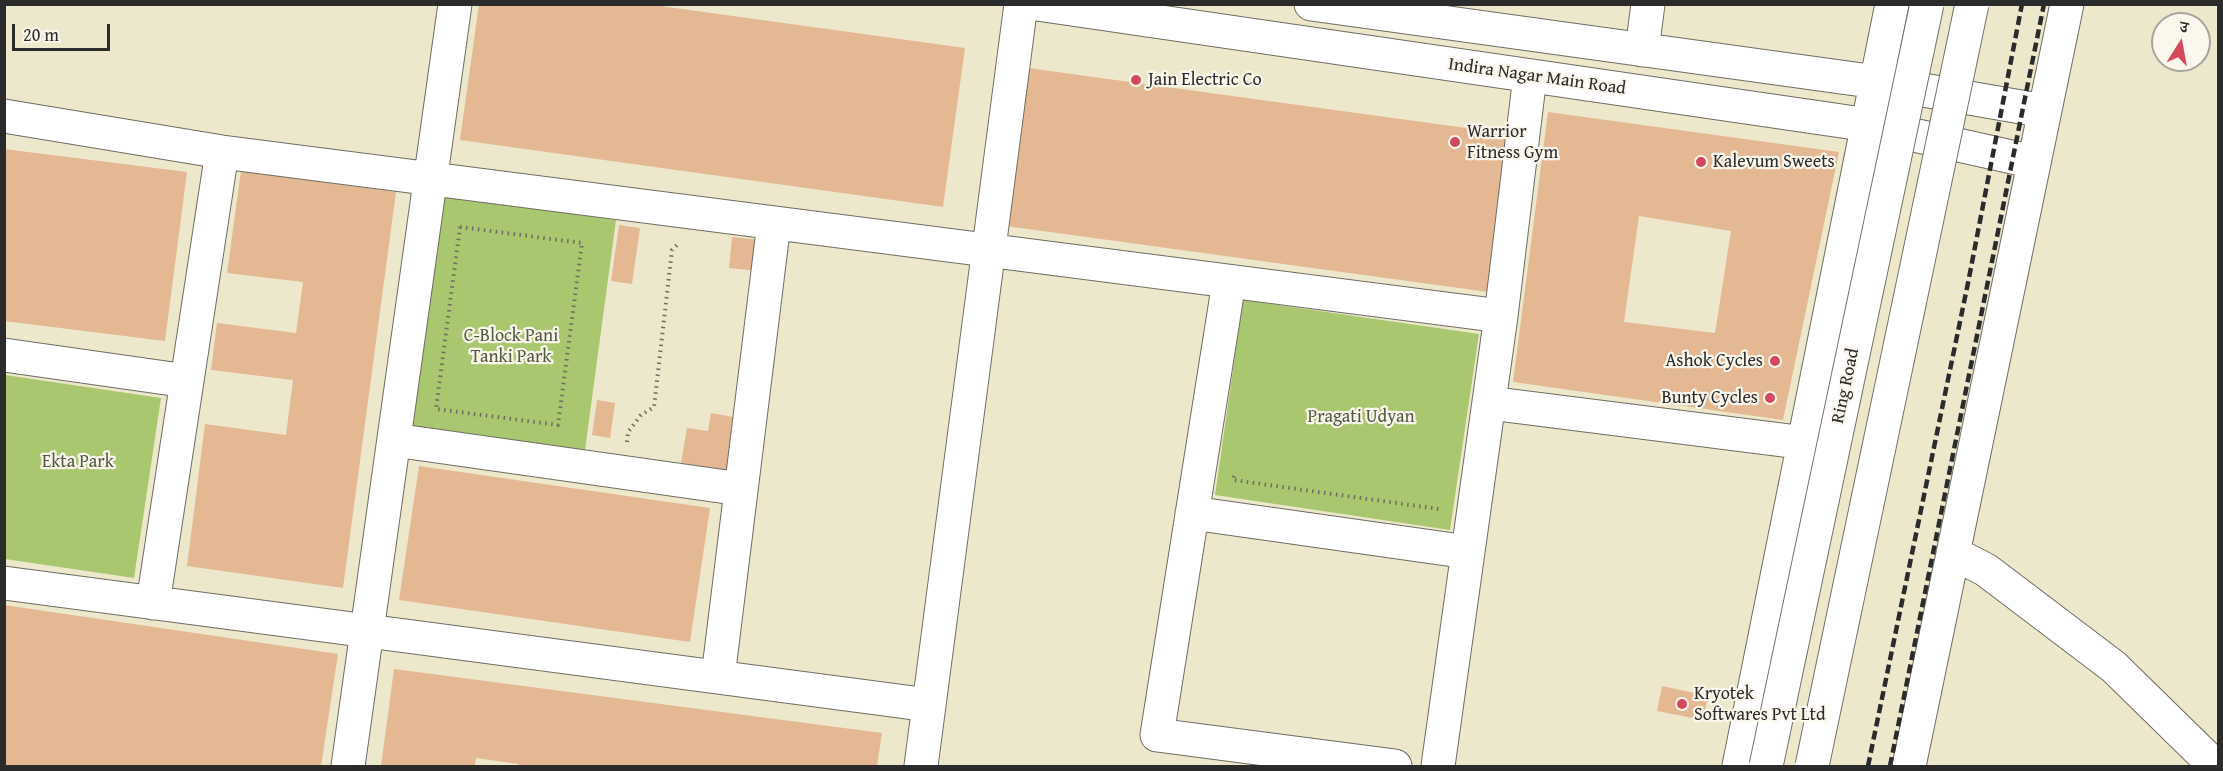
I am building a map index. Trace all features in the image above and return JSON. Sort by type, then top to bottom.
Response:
[{"type":"main road","points":[[348,766],[455,4]]},
{"type":"main road","points":[[921,766],[1021,4]]},
{"type":"main road","name":"Indira Nagar Main Road","points":[[1037,4],[1869,125],[2034,162]]},
{"type":"main road","points":[[1311,4],[1877,82],[2044,111]]},
{"type":"main road","points":[[1642,50],[1648,4]]},
{"type":"main road","points":[[1739,766],[1806,443],[1892,4]]},
{"type":"main road","name":"Ring Road","points":[[1766,766],[1927,4]]},
{"type":"main road","points":[[1812,766],[1972,4]]},
{"type":"main road","points":[[1909,766],[2067,4]]},
{"type":"main road","points":[[1438,766],[1501,316],[1530,76]]},
{"type":"main road","points":[[4,116],[222,152],[1501,316]]},
{"type":"main road","points":[[153,603],[222,152]]},
{"type":"main road","points":[[718,677],[774,223]]},
{"type":"main road","points":[[1229,282],[1157,735],[1395,766]]},
{"type":"main road","points":[[4,355],[187,381]]},
{"type":"main road","points":[[1489,403],[1806,443]]},
{"type":"main road","points":[[394,440],[741,489]]},
{"type":"main road","points":[[1192,513],[1468,552]]},
{"type":"main road","points":[[1953,553],[1986,570],[2114,667],[2215,766]]},
{"type":"main road","points":[[4,583],[929,705]]},
{"type":"path","points":[[624,472],[628,432],[641,415],[654,407],[672,250],[684,238],[687,212]]},
{"type":"path","points":[[460,227],[582,243],[558,425],[436,409],[460,227]]},
{"type":"path","points":[[1235,468],[1233,480],[1439,509],[1441,498]]},
{"type":"green space","name":"C-Block Pani Tanki Park","points":[[444,196],[616,220],[585,450],[412,427]]},
{"type":"green space","name":"Pragati Udyan","points":[[1243,300],[1479,334],[1450,530],[1215,495]]},
{"type":"green space","name":"Ekta Park","points":[[5,375],[161,398],[134,578],[5,559]]},
{"type":"building","points":[[479,4],[646,4],[965,48],[943,207],[460,140]]},
{"type":"building","points":[[1028,68],[1510,134],[1488,292],[1006,226]]},
{"type":"building","points":[[1548,112],[1839,152],[1783,420],[1513,382]],"holes":[[[1639,216],[1731,231],[1715,333],[1624,322]]]},
{"type":"building","points":[[4,149],[187,172],[165,341],[4,321]]},
{"type":"building","points":[[241,171],[396,192],[343,588],[187,566],[205,424],[286,435],[293,380],[211,370],[217,323],[296,333],[303,282],[227,273]]},
{"type":"building","points":[[619,225],[640,228],[632,284],[611,281]]},
{"type":"building","points":[[732,237],[761,240],[758,271],[729,268]]},
{"type":"building","points":[[597,400],[615,403],[610,438],[592,435]]},
{"type":"building","points":[[711,413],[739,418],[734,471],[681,463],[687,428],[708,431]]},
{"type":"building","points":[[419,466],[710,508],[690,642],[399,600]]},
{"type":"building","points":[[4,605],[338,654],[321,766],[4,766]]},
{"type":"building","points":[[394,669],[882,733],[877,766],[518,766],[518,764],[476,758],[475,766],[381,766]]},
{"type":"building","name":"Kryotek Softwares Pvt Ltd","points":[[1662,686],[1708,696],[1703,720],[1657,711]]},
{"type":"railway","points":[[1868,766],[1968,283],[2022,4]]},
{"type":"railway","points":[[1890,766],[2044,4]]},
{"type":"place","name":"Jain Electric Co","points":[[1136,80]]},
{"type":"place","name":"Warrior Fitness Gym","points":[[1455,142]]},
{"type":"place","name":"Kalevum Sweets","points":[[1701,162]]},
{"type":"place","name":"Ashok Cycles","points":[[1775,361]]},
{"type":"place","name":"Bunty Cycles","points":[[1770,398]]},
{"type":"place","name":"Kryotek Softwares Pvt Ltd","points":[[1682,704]]}]
